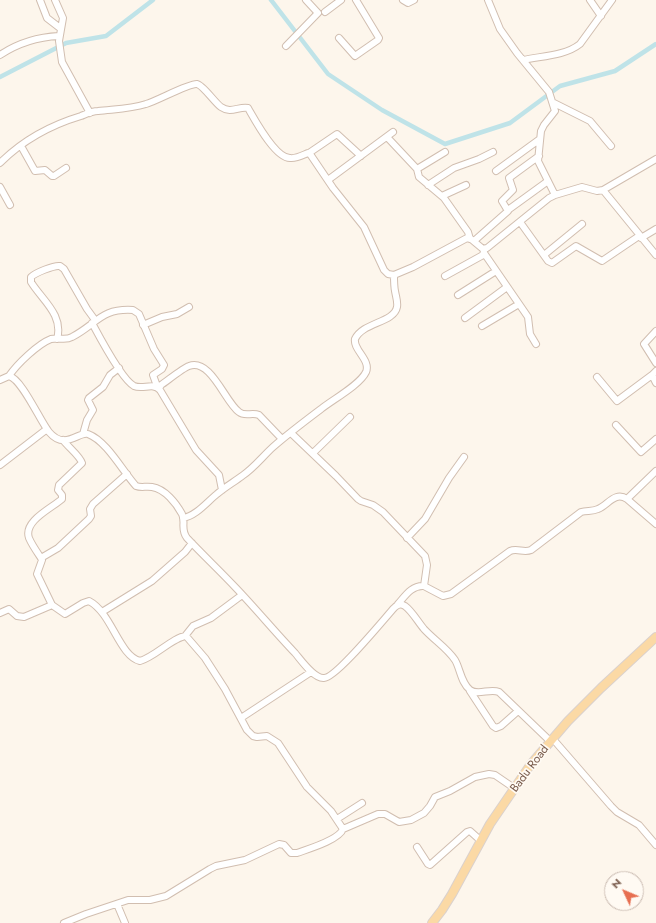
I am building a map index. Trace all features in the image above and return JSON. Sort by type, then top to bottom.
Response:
[{"type":"main road","name":"Badu Road","points":[[432,923],[452,894],[480,840],[531,764],[568,721],[656,637]]},
{"type":"street","points":[[40,0],[47,18],[60,28]]},
{"type":"street","points":[[55,0],[63,16],[59,38],[60,54],[65,69],[90,113]]},
{"type":"street","points":[[286,46],[318,14],[306,0]]},
{"type":"street","points":[[325,12],[341,0]]},
{"type":"street","points":[[339,38],[355,56],[379,39],[356,0]]},
{"type":"street","points":[[403,0],[406,3],[414,0]]},
{"type":"street","points":[[488,0],[498,26],[549,92],[553,101],[555,111],[542,127],[539,164],[555,195]]},
{"type":"street","points":[[590,0],[601,16]]},
{"type":"street","points":[[523,60],[571,50],[580,44],[612,0]]},
{"type":"street","points":[[0,55],[24,42],[50,36],[59,38]]},
{"type":"street","points":[[0,163],[44,130],[97,111],[128,109],[146,104],[196,84],[200,85],[212,99],[226,110],[245,107],[248,108],[269,143],[285,157],[290,159],[309,153],[337,134],[361,156]]},
{"type":"street","points":[[553,101],[590,121],[611,146]]},
{"type":"street","points":[[328,180],[394,132]]},
{"type":"street","points":[[387,137],[417,169],[419,177],[442,196],[468,232],[472,240],[484,251],[528,318],[530,334],[536,344]]},
{"type":"street","points":[[496,171],[540,139]]},
{"type":"street","points":[[22,146],[35,171],[45,170],[54,176],[66,168]]},
{"type":"street","points":[[417,169],[445,152]]},
{"type":"street","points":[[428,184],[456,167],[479,159],[493,152]]},
{"type":"street","points":[[309,153],[364,228],[384,270],[388,274],[394,275],[413,267],[467,238],[472,240]]},
{"type":"street","points":[[508,210],[502,201],[513,190],[509,178],[539,156]]},
{"type":"street","points":[[445,276],[484,251],[555,195],[582,187],[598,191],[603,190],[656,159]]},
{"type":"street","points":[[472,240],[508,210],[548,181]]},
{"type":"street","points":[[442,196],[466,185]]},
{"type":"street","points":[[0,187],[3,199],[10,205]]},
{"type":"street","points":[[603,190],[656,255]]},
{"type":"street","points":[[520,222],[548,262],[552,263],[576,246],[602,261],[640,237],[656,229]]},
{"type":"street","points":[[544,255],[582,224]]},
{"type":"street","points":[[56,338],[59,332],[58,319],[31,282],[31,277],[34,274],[53,266],[60,266],[64,269],[119,368],[135,386],[158,387],[188,366],[200,366],[210,374],[238,412],[242,414],[260,414],[282,440]]},
{"type":"street","points":[[458,295],[496,271]]},
{"type":"street","points":[[183,518],[194,513],[242,476],[282,440],[351,387],[366,373],[367,367],[355,345],[355,339],[363,330],[389,318],[396,310],[397,303],[394,275]]},
{"type":"street","points":[[465,318],[507,286]]},
{"type":"street","points":[[482,326],[519,304]]},
{"type":"street","points":[[143,325],[162,317],[177,314],[189,307]]},
{"type":"street","points":[[0,380],[9,376],[17,366],[48,341],[56,338],[64,340],[71,338],[111,312],[133,310],[139,314],[154,349],[164,365],[162,369],[153,374],[158,387],[196,450],[219,475],[222,490]]},
{"type":"street","points":[[656,331],[644,344],[656,363]]},
{"type":"street","points":[[83,434],[87,420],[93,410],[88,398],[103,387],[110,375],[119,368]]},
{"type":"street","points":[[597,377],[617,400],[654,373],[656,383]]},
{"type":"street","points":[[9,376],[11,376],[18,383],[47,429],[54,437],[63,440],[74,439],[83,434],[88,434],[100,443],[128,474],[134,484],[139,487],[154,488],[166,494],[183,518],[183,531],[187,538],[242,595],[311,672],[318,677],[328,677],[357,650],[412,590],[417,587],[424,586],[440,595],[446,596],[451,594],[510,551],[527,551],[535,547],[585,510],[600,509],[618,496],[624,497],[656,524]]},
{"type":"street","points":[[313,453],[350,417]]},
{"type":"street","points":[[616,425],[641,452],[656,438]]},
{"type":"street","points":[[0,465],[47,429]]},
{"type":"street","points":[[291,433],[313,453],[356,498],[378,508],[388,516],[422,553],[427,560],[424,586]]},
{"type":"street","points":[[63,440],[81,459],[82,463],[59,485],[58,490],[62,495],[62,499],[49,508],[30,526],[29,535],[42,560],[37,574],[52,606],[65,614],[89,601],[102,612],[126,651],[138,661],[146,659],[184,636],[193,626],[218,614],[242,595]]},
{"type":"street","points":[[407,538],[425,519],[449,478],[464,457]]},
{"type":"street","points":[[627,499],[656,471]]},
{"type":"street","points":[[41,558],[58,548],[92,516],[90,509],[93,504],[128,474]]},
{"type":"street","points":[[102,612],[152,582],[192,544]]},
{"type":"street","points":[[398,604],[406,607],[425,630],[450,653],[469,689],[492,726],[496,728],[501,726],[518,711]]},
{"type":"street","points":[[0,613],[9,609],[17,616],[24,617],[52,606]]},
{"type":"street","points":[[184,636],[188,637],[205,658],[225,688],[247,730],[253,736],[267,736],[278,742],[307,787],[331,811],[343,829]]},
{"type":"street","points":[[240,718],[311,672]]},
{"type":"street","points":[[469,689],[475,692],[493,690],[499,692],[518,711],[552,740],[617,812],[639,825],[656,845]]},
{"type":"street","points":[[64,923],[128,900],[150,900],[166,896],[216,866],[245,860],[279,844],[284,845],[291,853],[297,853],[329,840],[341,834],[343,829],[378,814],[385,814],[396,822],[411,820],[427,810],[434,799],[438,796],[475,777],[495,775],[514,788]]},
{"type":"street","points":[[337,819],[362,804]]},
{"type":"street","points":[[417,847],[430,865],[467,832],[470,831],[480,840]]},
{"type":"street","points":[[117,904],[125,923]]},
{"type":"waterway","points":[[0,77],[66,43],[106,36],[153,0]]},
{"type":"waterway","points":[[271,0],[328,74],[382,110],[445,144],[510,123],[560,86],[615,71],[656,44]]}]
